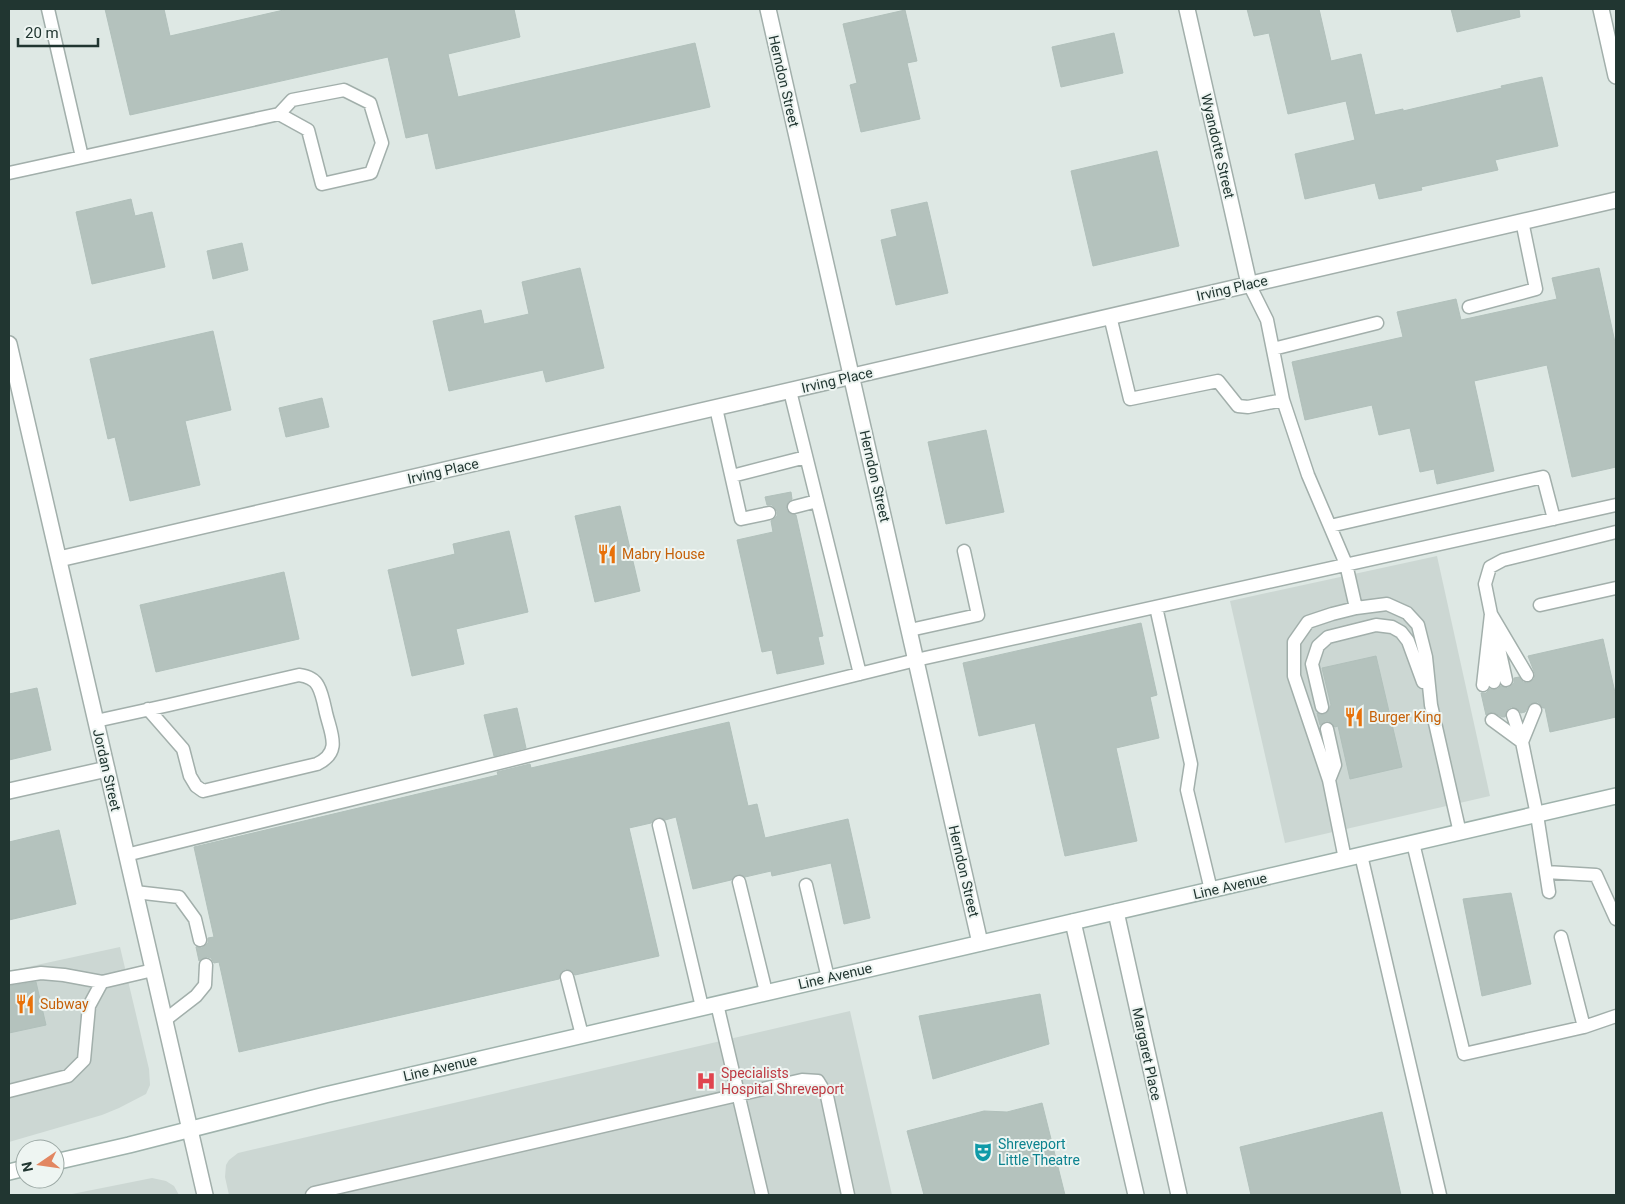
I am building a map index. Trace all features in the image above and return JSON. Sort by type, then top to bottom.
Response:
[{"type":"street","name":"Herndon Street","points":[[768,9],[980,943]]},
{"type":"street","name":"Wyandotte Street","points":[[1186,9],[1249,284]]},
{"type":"street","points":[[1601,9],[1616,76]]},
{"type":"street","name":"Irving Place","points":[[58,559],[1616,200]]},
{"type":"street","name":"Jordan Street","points":[[9,344],[205,1195]]},
{"type":"street","points":[[9,792],[107,768]]},
{"type":"street","name":"Line Avenue","points":[[65,1160],[325,1095],[1616,796]]},
{"type":"street","name":"Margaret Place","points":[[1116,912],[1179,1195]]},
{"type":"street","points":[[1074,922],[1136,1195]]},
{"type":"lane","points":[[48,9],[82,157]]},
{"type":"lane","points":[[9,173],[279,114],[292,100],[344,90],[370,103],[382,143],[371,173],[322,184],[308,130],[279,114]]},
{"type":"lane","points":[[1468,307],[1536,289],[1522,221]]},
{"type":"lane","points":[[1249,284],[1267,320],[1283,400],[1308,475],[1346,564],[1356,608]]},
{"type":"lane","points":[[1110,316],[1130,399],[1218,381],[1238,406],[1248,408],[1283,400]]},
{"type":"lane","points":[[1273,349],[1377,324]]},
{"type":"lane","points":[[790,391],[860,674]]},
{"type":"lane","points":[[716,408],[741,520],[769,513]]},
{"type":"lane","points":[[732,476],[806,456]]},
{"type":"lane","points":[[1330,526],[1543,477],[1554,518]]},
{"type":"lane","points":[[794,506],[817,501]]},
{"type":"lane","points":[[126,855],[916,660],[1616,504]]},
{"type":"lane","points":[[1506,680],[1485,584],[1490,567],[1504,560],[1616,532]]},
{"type":"lane","points":[[910,630],[978,615],[964,551]]},
{"type":"lane","points":[[1540,605],[1616,588]]},
{"type":"lane","points":[[1345,859],[1329,780],[1294,676],[1294,642],[1308,622],[1356,608],[1387,604],[1407,613],[1418,625],[1426,657],[1431,705]]},
{"type":"lane","points":[[1156,607],[1191,764],[1187,790],[1211,890]]},
{"type":"lane","points":[[1491,614],[1506,680]]},
{"type":"lane","points":[[1491,614],[1506,680]]},
{"type":"lane","points":[[1322,707],[1312,664],[1318,646],[1328,637],[1376,625],[1392,627],[1401,632],[1408,641],[1431,705],[1460,832]]},
{"type":"lane","points":[[96,722],[299,675],[310,676],[318,685],[334,742],[331,753],[326,760],[317,764],[203,790],[196,786],[190,776],[183,749],[148,710]]},
{"type":"lane","points":[[1530,711],[1522,742],[1537,815],[1549,892]]},
{"type":"lane","points":[[1522,742],[1502,717],[1522,742]]},
{"type":"lane","points":[[1327,728],[1335,765],[1329,780]]},
{"type":"lane","points":[[659,826],[702,1007]]},
{"type":"lane","points":[[1413,843],[1464,1054],[1584,1028],[1616,1016]]},
{"type":"lane","points":[[1361,856],[1440,1195]]},
{"type":"lane","points":[[1546,872],[1596,876],[1616,919]]},
{"type":"lane","points":[[739,882],[766,992]]},
{"type":"lane","points":[[806,885],[828,978]]},
{"type":"lane","points":[[135,892],[179,897],[195,919],[200,940]]},
{"type":"lane","points":[[1561,937],[1584,1028]]},
{"type":"lane","points":[[165,1020],[196,996],[205,984],[206,965]]},
{"type":"lane","points":[[9,978],[41,973],[102,982],[153,970]]},
{"type":"lane","points":[[568,977],[582,1035]]},
{"type":"lane","points":[[9,1091],[68,1076],[84,1060],[90,1006],[102,982]]},
{"type":"lane","points":[[717,1004],[762,1195]]},
{"type":"lane","points":[[312,1195],[802,1080],[818,1082],[827,1096],[848,1195]]},
{"type":"shaded area","points":[[1437,556],[1490,796],[1285,843],[1230,601]]},
{"type":"shaded area","points":[[120,947],[149,1069],[150,1085],[146,1094],[102,1115],[9,1142],[9,971]]},
{"type":"shaded area","name":"Specialists Hospital Shreveport","points":[[850,1011],[892,1195],[229,1195],[225,1177],[226,1165],[238,1153]]},
{"type":"shaded area","points":[[152,1178],[166,1181],[174,1186],[179,1195],[67,1195]]},
{"type":"building","points":[[105,9],[164,9],[170,36],[288,9],[514,9],[520,37],[448,54],[458,97],[695,43],[710,107],[436,169],[428,133],[406,138],[388,57],[130,115]]},
{"type":"building","points":[[1247,9],[1319,9],[1331,61],[1361,54],[1375,115],[1403,109],[1403,111],[1542,77],[1558,146],[1495,160],[1498,170],[1421,187],[1422,190],[1379,199],[1375,183],[1305,199],[1295,154],[1355,140],[1346,101],[1288,114],[1269,33],[1254,36]]},
{"type":"building","points":[[1451,9],[1519,9],[1520,17],[1457,32]]},
{"type":"building","points":[[905,10],[917,61],[907,63],[920,119],[861,132],[850,85],[857,83],[843,24]]},
{"type":"building","points":[[1114,33],[1123,73],[1061,87],[1052,47]]},
{"type":"building","points":[[1157,151],[1179,246],[1093,266],[1071,171]]},
{"type":"building","points":[[131,199],[135,216],[152,212],[165,267],[92,284],[76,212]]},
{"type":"building","points":[[927,202],[948,293],[896,305],[881,240],[897,236],[891,210]]},
{"type":"building","points":[[242,243],[248,270],[213,279],[207,251]]},
{"type":"building","points":[[580,268],[604,368],[546,382],[543,370],[449,391],[433,321],[481,310],[484,324],[529,314],[522,282]]},
{"type":"building","points":[[1599,268],[1616,347],[1616,467],[1572,477],[1547,365],[1474,381],[1494,471],[1437,484],[1434,469],[1420,472],[1410,428],[1379,435],[1372,405],[1305,420],[1292,362],[1403,337],[1397,312],[1456,299],[1461,320],[1557,299],[1552,278]]},
{"type":"building","points":[[213,331],[231,410],[185,421],[200,485],[130,501],[115,437],[108,439],[90,359]]},
{"type":"building","points":[[322,398],[329,427],[286,437],[279,408]]},
{"type":"building","points":[[986,430],[1004,512],[946,524],[928,442]]},
{"type":"building","points":[[791,492],[792,499],[788,502],[786,509],[789,513],[796,515],[823,636],[818,637],[824,664],[777,674],[772,650],[762,652],[737,540],[773,532],[771,521],[777,516],[777,511],[772,505],[767,505],[765,497]]},
{"type":"building","name":"Mabry House","points":[[620,506],[640,591],[595,602],[575,516]]},
{"type":"building","points":[[509,531],[528,612],[456,629],[464,664],[412,676],[388,570],[455,554],[453,544]]},
{"type":"building","points":[[284,572],[299,639],[156,672],[140,605]]},
{"type":"building","points":[[1141,623],[1157,695],[1150,697],[1159,738],[1116,748],[1137,841],[1065,856],[1035,723],[979,736],[963,663]]},
{"type":"building","points":[[1603,639],[1616,697],[1616,717],[1550,732],[1545,708],[1538,702],[1530,704],[1525,712],[1521,713],[1518,709],[1511,707],[1507,710],[1505,717],[1493,712],[1486,715],[1481,693],[1486,693],[1490,689],[1498,689],[1501,686],[1508,688],[1514,683],[1514,678],[1519,677],[1523,682],[1527,683],[1534,679],[1535,674],[1528,656]]},
{"type":"building","name":"Burger King","points":[[1376,656],[1402,767],[1350,779],[1338,726],[1335,727],[1329,721],[1325,721],[1320,725],[1317,713],[1323,715],[1327,713],[1331,705],[1322,668]]},
{"type":"building","points":[[37,688],[51,750],[9,760],[9,694]]},
{"type":"building","points":[[517,708],[526,748],[494,756],[484,715]]},
{"type":"building","points":[[729,722],[748,806],[757,804],[765,838],[848,819],[870,918],[844,924],[831,863],[772,876],[771,871],[745,877],[738,874],[731,880],[693,889],[676,817],[665,820],[658,817],[651,823],[629,828],[659,956],[575,975],[572,971],[565,969],[561,972],[559,979],[239,1052],[219,962],[214,963],[211,958],[207,957],[199,961],[196,947],[202,948],[208,943],[208,938],[214,937],[194,847],[498,775],[497,772],[530,764],[531,768]]},
{"type":"building","points":[[59,830],[76,904],[9,920],[9,842]]},
{"type":"building","points":[[1511,893],[1531,984],[1482,996],[1463,899]]},
{"type":"building","name":"Subway","points":[[36,982],[46,1025],[9,1033],[9,986]]},
{"type":"building","points":[[1040,994],[1049,1044],[933,1079],[919,1016]]},
{"type":"building","name":"Shreveport Little Theatre","points":[[1042,1103],[1065,1195],[924,1195],[907,1131],[984,1111],[1007,1112]]},
{"type":"building","points":[[1382,1112],[1401,1195],[1251,1195],[1240,1147]]},
{"type":"place","name":"Mabry House","points":[[607,554]]},
{"type":"place","name":"Burger King","points":[[1354,717]]},
{"type":"place","name":"Subway","points":[[25,1004]]},
{"type":"place","name":"Specialists Hospital Shreveport","points":[[706,1081]]},
{"type":"place","name":"Shreveport Little Theatre","points":[[983,1152]]}]
